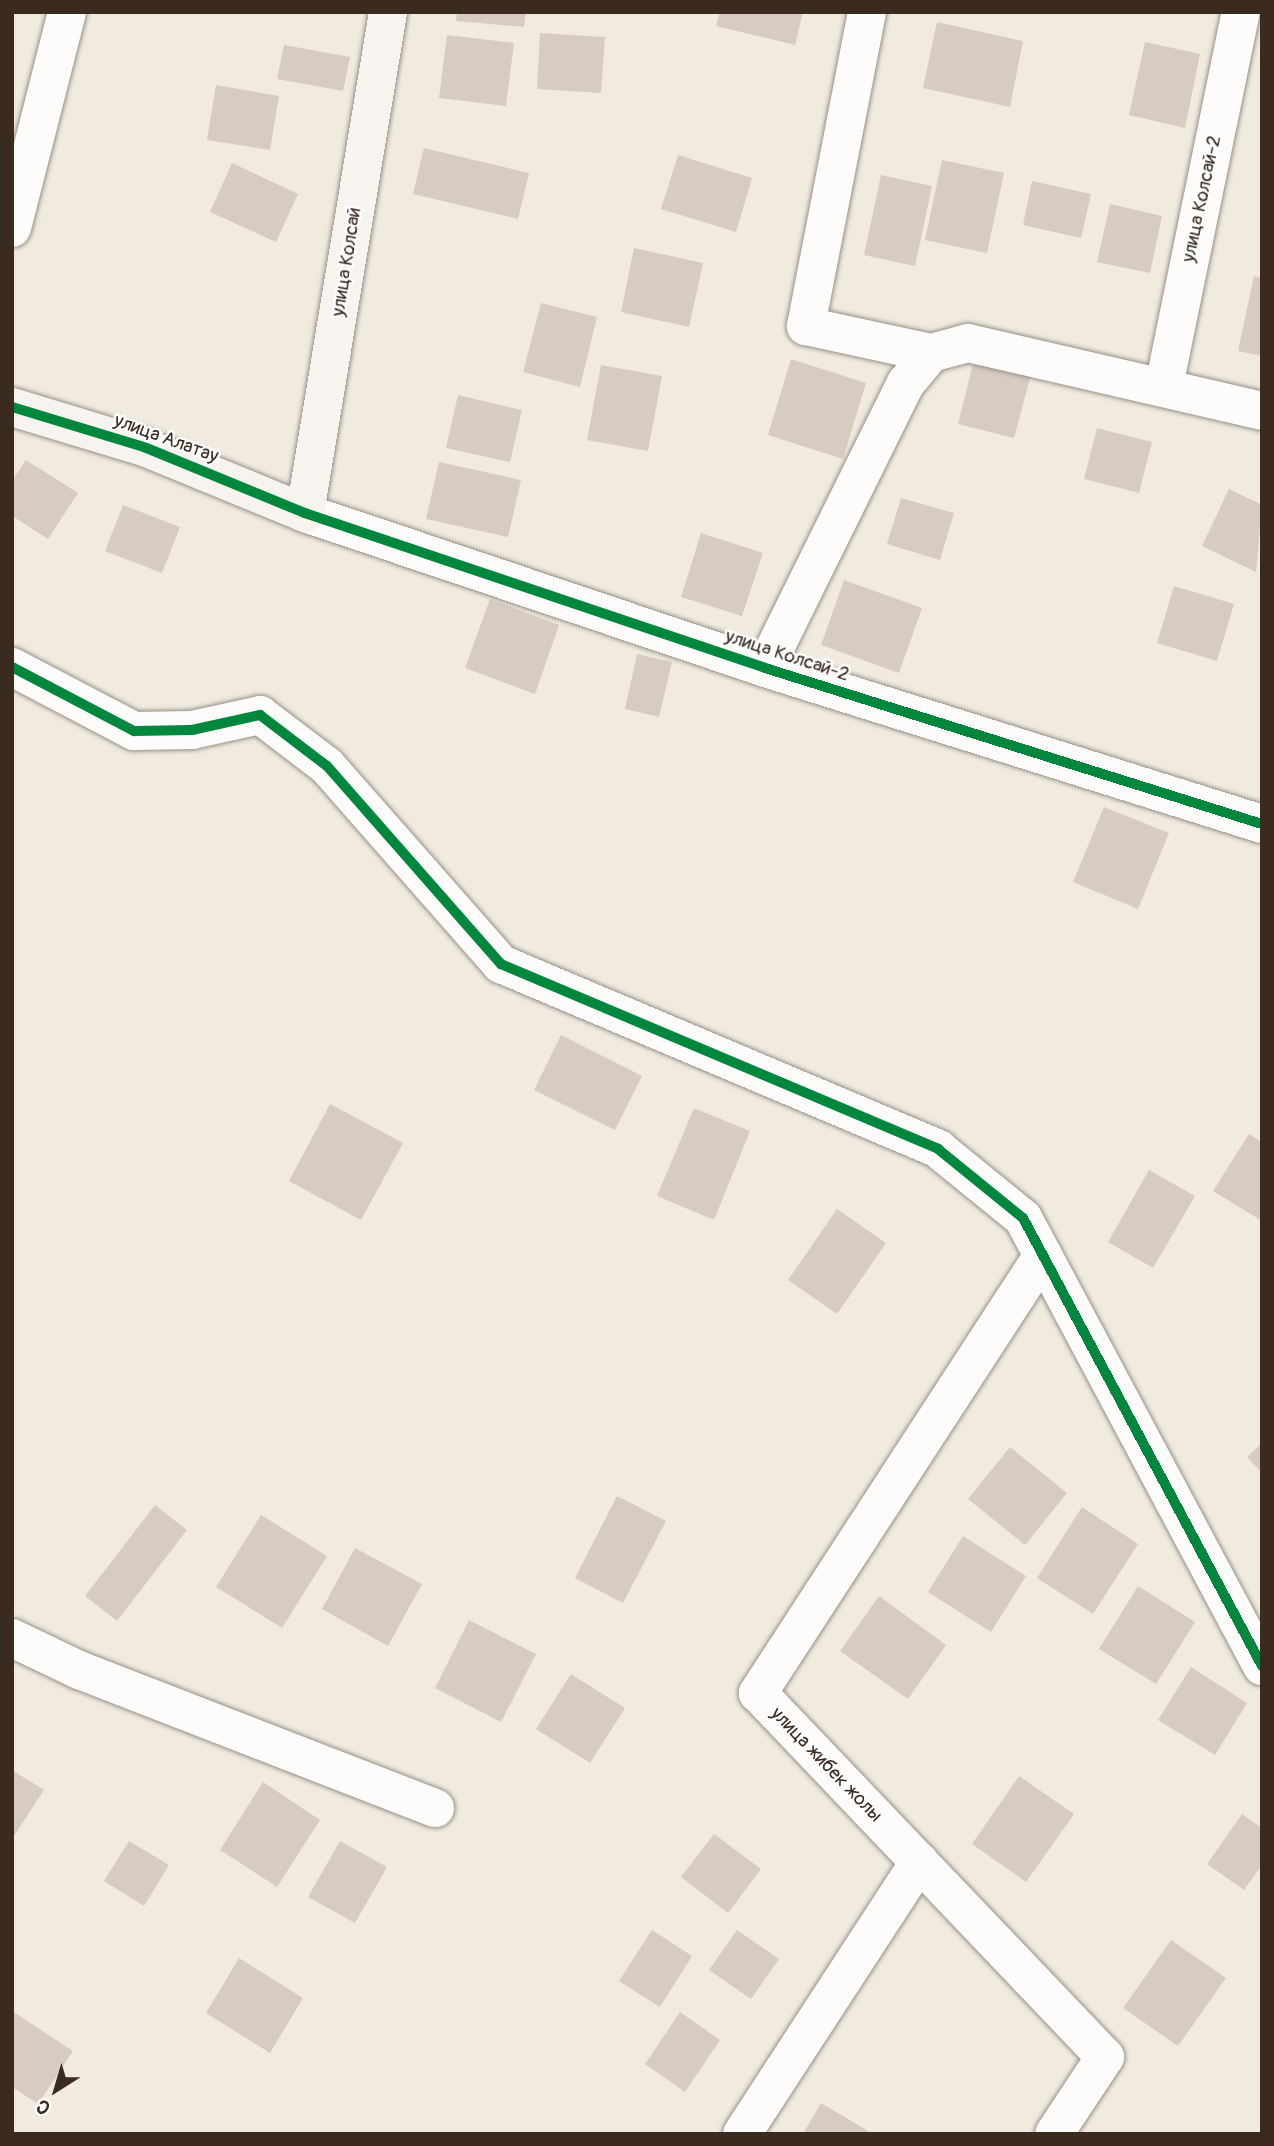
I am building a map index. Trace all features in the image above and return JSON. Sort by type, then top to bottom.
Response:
[{"type":"street","points":[[12,228],[67,12]]},
{"type":"street","name":"улица Колсай","points":[[306,513],[388,12]]},
{"type":"street","points":[[867,12],[806,326],[931,353],[968,343],[1164,386],[1262,411]]},
{"type":"street","name":"улица Колсай-2","points":[[1164,386],[1241,12]]},
{"type":"street","points":[[765,668],[906,383],[931,353]]},
{"type":"street","name":"улица Алатау","points":[[12,407],[144,447],[306,513]]},
{"type":"street","name":"улица Колсай-2","points":[[306,513],[765,668],[1262,824]]},
{"type":"street","points":[[12,667],[134,731],[192,730],[260,715],[327,766],[501,964],[938,1149],[1023,1218],[1262,1665]]},
{"type":"street","name":"улица жибек жолы","points":[[1043,1255],[758,1693],[1105,2057],[1054,2134]]},
{"type":"street","points":[[12,1638],[435,1808]]},
{"type":"street","points":[[742,2134],[919,1862]]},
{"type":"building","points":[[457,12],[526,12],[524,27],[456,21]]},
{"type":"building","points":[[720,12],[803,12],[795,45],[716,26]]},
{"type":"building","points":[[937,22],[1023,41],[1010,107],[923,88]]},
{"type":"building","points":[[540,33],[605,37],[601,93],[537,89]]},
{"type":"building","points":[[447,35],[514,43],[506,106],[439,98]]},
{"type":"building","points":[[1145,42],[1200,54],[1185,128],[1129,115]]},
{"type":"building","points":[[284,45],[350,57],[343,91],[277,79]]},
{"type":"building","points":[[216,85],[279,96],[270,150],[207,140]]},
{"type":"building","points":[[424,148],[529,173],[518,219],[413,194]]},
{"type":"building","points":[[678,155],[752,178],[736,232],[661,209]]},
{"type":"building","points":[[942,160],[1004,173],[987,253],[925,240]]},
{"type":"building","points":[[232,163],[298,194],[276,242],[210,212]]},
{"type":"building","points":[[881,175],[932,186],[915,266],[864,255]]},
{"type":"building","points":[[1032,181],[1091,194],[1081,238],[1023,225]]},
{"type":"building","points":[[1110,204],[1162,216],[1150,273],[1097,262]]},
{"type":"building","points":[[634,248],[703,263],[689,327],[621,312]]},
{"type":"building","points":[[1254,276],[1262,278],[1262,356],[1238,351]]},
{"type":"building","points":[[541,303],[597,317],[580,387],[523,372]]},
{"type":"building","points":[[976,352],[1033,367],[1014,438],[958,424]]},
{"type":"building","points":[[791,359],[866,383],[843,459],[768,435]]},
{"type":"building","points":[[601,365],[662,376],[648,451],[587,440]]},
{"type":"building","points":[[458,395],[522,410],[510,462],[446,448]]},
{"type":"building","points":[[1097,428],[1152,442],[1139,493],[1084,479]]},
{"type":"building","points":[[26,460],[78,493],[48,539],[12,516],[12,481]]},
{"type":"building","points":[[439,462],[521,480],[508,537],[426,519]]},
{"type":"building","points":[[1229,489],[1262,505],[1256,572],[1202,546]]},
{"type":"building","points":[[901,498],[954,513],[940,560],[887,544]]},
{"type":"building","points":[[123,505],[180,527],[162,573],[105,551]]},
{"type":"building","points":[[701,533],[763,553],[742,616],[681,597]]},
{"type":"building","points":[[844,580],[922,608],[899,673],[821,645]]},
{"type":"building","points":[[1174,586],[1234,604],[1217,661],[1157,643]]},
{"type":"building","points":[[490,599],[559,625],[535,694],[465,668]]},
{"type":"building","points":[[637,654],[672,662],[659,717],[625,709]]},
{"type":"building","points":[[1104,807],[1169,833],[1138,909],[1073,882]]},
{"type":"building","points":[[561,1035],[642,1076],[615,1130],[534,1090]]},
{"type":"building","points":[[330,1104],[403,1143],[361,1220],[289,1181]]},
{"type":"building","points":[[694,1108],[750,1131],[714,1220],[657,1196]]},
{"type":"building","points":[[1249,1134],[1262,1142],[1262,1221],[1213,1191]]},
{"type":"building","points":[[1149,1170],[1195,1196],[1153,1268],[1108,1242]]},
{"type":"building","points":[[837,1209],[886,1243],[837,1314],[788,1280]]},
{"type":"building","points":[[1262,1443],[1262,1473],[1247,1457]]},
{"type":"building","points":[[1010,1447],[1067,1493],[1025,1545],[968,1499]]},
{"type":"building","points":[[617,1496],[666,1521],[623,1603],[575,1578]]},
{"type":"building","points":[[155,1505],[187,1530],[117,1621],[85,1596]]},
{"type":"building","points":[[1082,1507],[1138,1544],[1093,1614],[1037,1578]]},
{"type":"building","points":[[261,1515],[327,1556],[282,1628],[216,1587]]},
{"type":"building","points":[[963,1536],[1026,1576],[991,1632],[928,1592]]},
{"type":"building","points":[[355,1548],[422,1584],[388,1646],[322,1609]]},
{"type":"building","points":[[1138,1586],[1195,1622],[1156,1684],[1099,1649]]},
{"type":"building","points":[[879,1596],[946,1645],[908,1699],[840,1651]]},
{"type":"building","points":[[469,1620],[536,1654],[501,1722],[435,1688]]},
{"type":"building","points":[[1191,1667],[1247,1703],[1215,1755],[1158,1720]]},
{"type":"building","points":[[571,1674],[625,1708],[590,1763],[536,1729]]},
{"type":"building","points":[[12,1770],[44,1790],[12,1839]]},
{"type":"building","points":[[1019,1776],[1074,1814],[1026,1882],[972,1844]]},
{"type":"building","points":[[263,1782],[320,1820],[277,1887],[220,1850]]},
{"type":"building","points":[[1242,1814],[1262,1828],[1262,1865],[1244,1890],[1207,1864]]},
{"type":"building","points":[[714,1834],[761,1869],[728,1913],[681,1877]]},
{"type":"building","points":[[129,1841],[169,1865],[144,1906],[104,1881]]},
{"type":"building","points":[[340,1841],[387,1867],[355,1923],[308,1897]]},
{"type":"building","points":[[652,1930],[692,1956],[660,2007],[619,1981]]},
{"type":"building","points":[[737,1930],[779,1959],[751,1999],[709,1970]]},
{"type":"building","points":[[1171,1940],[1226,1978],[1178,2046],[1123,2008]]},
{"type":"building","points":[[239,1958],[303,1998],[270,2053],[206,2013]]},
{"type":"building","points":[[12,2011],[73,2051],[38,2104],[12,2087]]},
{"type":"building","points":[[680,2012],[720,2040],[685,2092],[645,2064]]},
{"type":"building","points":[[821,2103],[873,2134],[803,2134]]},
{"type":"cycle path","points":[[12,407],[144,447],[305,513],[765,668],[1262,824]]},
{"type":"cycle path","points":[[12,667],[134,731],[192,730],[260,715],[327,766],[501,964],[938,1149],[1023,1218],[1262,1666]]}]
